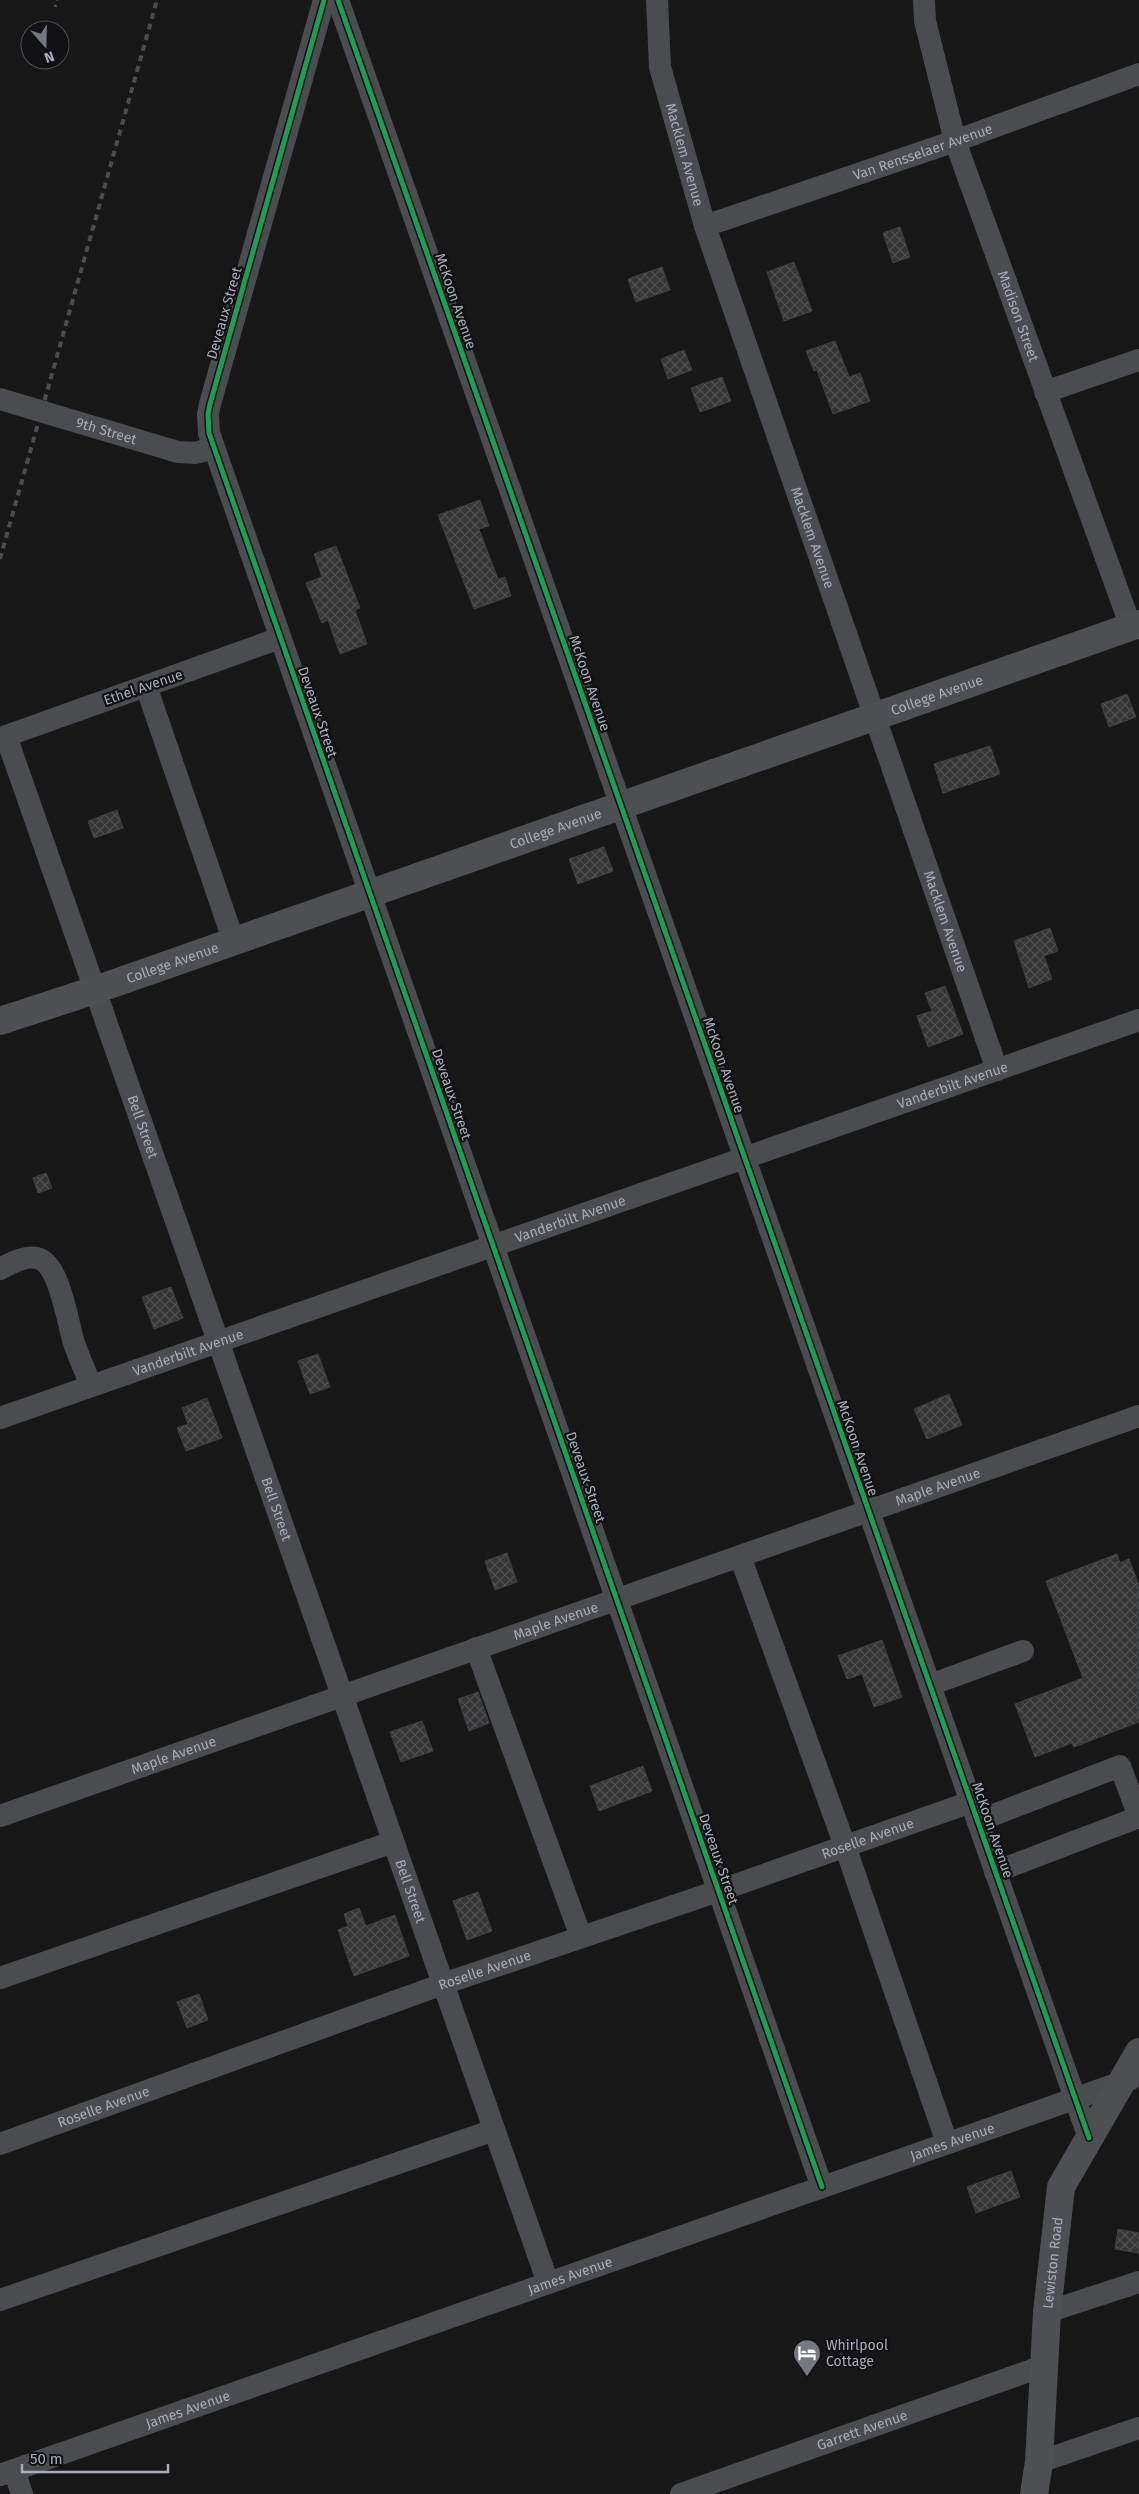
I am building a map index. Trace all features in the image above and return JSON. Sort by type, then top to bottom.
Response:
[{"type":"main road","name":"College Avenue","points":[[0,1021],[234,942],[1135,626]]},
{"type":"main road","name":"Lewiston Road","points":[[1034,2494],[1039,2462],[1047,2312],[1061,2187],[1089,2138],[1131,2078],[1139,2052]]},
{"type":"street","name":"Deveaux Street","points":[[324,0],[210,404],[208,423],[214,448],[280,638],[822,2187]]},
{"type":"street","name":"McKoon Avenue","points":[[338,0],[1089,2138]]},
{"type":"street","name":"Macklem Avenue","points":[[657,0],[660,67],[705,226],[997,1070]]},
{"type":"street","name":"Madison Street","points":[[924,0],[925,21],[955,141],[1045,392],[1135,626]]},
{"type":"street","name":"Van Rensselaer Avenue","points":[[705,226],[955,141],[1139,74]]},
{"type":"street","points":[[1045,392],[1139,360]]},
{"type":"street","name":"9th Street","points":[[0,399],[178,452],[195,453],[214,448]]},
{"type":"street","name":"Ethel Avenue","points":[[6,736],[280,638]]},
{"type":"street","points":[[146,686],[234,942]]},
{"type":"street","name":"Bell Street","points":[[6,736],[548,2283]]},
{"type":"street","name":"Vanderbilt Avenue","points":[[0,1418],[1139,1020]]},
{"type":"street","points":[[0,1269],[15,1261],[32,1257],[42,1259],[49,1266],[57,1281],[74,1344],[91,1386]]},
{"type":"street","name":"Maple Avenue","points":[[0,1816],[1139,1416]]},
{"type":"street","points":[[740,1556],[845,1846],[947,2143]]},
{"type":"street","points":[[476,1648],[581,1937]]},
{"type":"street","points":[[930,1685],[1024,1651]]},
{"type":"street","name":"Roselle Avenue","points":[[0,2144],[443,1984],[845,1846],[974,1811],[1120,1766],[1139,1817],[996,1872]]},
{"type":"street","points":[[0,1978],[393,1842]]},
{"type":"street","name":"James Avenue","points":[[7,2473],[1131,2078]]},
{"type":"street","points":[[0,2300],[494,2130]]},
{"type":"street","points":[[1047,2312],[1139,2282]]},
{"type":"street","name":"Garrett Avenue","points":[[681,2494],[1043,2366]]},
{"type":"street","points":[[1039,2462],[1139,2428]]},
{"type":"street","points":[[7,2473],[22,2494]]},
{"type":"path","points":[[55,7],[57,0]]},
{"type":"building","points":[[900,227],[910,257],[893,263],[883,233]]},
{"type":"building","points":[[794,262],[812,311],[784,321],[767,272]]},
{"type":"building","points":[[662,267],[670,290],[636,302],[628,279]]},
{"type":"building","points":[[835,341],[849,377],[860,373],[870,401],[833,414],[817,370],[814,371],[806,351]]},
{"type":"building","points":[[684,350],[692,370],[668,379],[661,359]]},
{"type":"building","points":[[722,377],[731,401],[700,412],[691,388]]},
{"type":"building","points":[[480,500],[489,526],[479,529],[498,579],[505,577],[511,596],[474,609],[438,515]]},
{"type":"building","points":[[336,546],[360,608],[355,610],[367,644],[340,654],[328,620],[322,623],[306,583],[322,577],[314,554]]},
{"type":"building","points":[[1127,694],[1136,717],[1109,727],[1101,704]]},
{"type":"building","points":[[990,746],[1000,774],[943,793],[934,764]]},
{"type":"building","points":[[117,810],[123,828],[94,838],[88,821]]},
{"type":"building","points":[[604,847],[613,871],[578,884],[569,859]]},
{"type":"building","points":[[1050,928],[1058,951],[1044,956],[1052,979],[1029,988],[1014,941]]},
{"type":"building","points":[[945,986],[963,1034],[928,1047],[917,1016],[932,1011],[925,993]]},
{"type":"building","points":[[46,1173],[52,1188],[38,1193],[33,1178]]},
{"type":"building","points":[[171,1287],[183,1318],[154,1329],[142,1297]]},
{"type":"building","points":[[318,1354],[330,1387],[310,1394],[298,1361]]},
{"type":"building","points":[[949,1394],[962,1425],[927,1439],[914,1409]]},
{"type":"building","points":[[207,1398],[222,1438],[186,1451],[177,1428],[188,1424],[182,1408]]},
{"type":"building","points":[[507,1553],[517,1582],[495,1590],[485,1561]]},
{"type":"building","points":[[1117,1554],[1120,1563],[1129,1559],[1139,1585],[1139,1722],[1074,1747],[1072,1743],[1035,1757],[1015,1704],[1083,1678],[1046,1581]]},
{"type":"building","points":[[882,1640],[902,1697],[874,1707],[862,1674],[847,1679],[838,1656]]},
{"type":"building","points":[[478,1692],[489,1723],[469,1731],[458,1699]]},
{"type":"building","points":[[422,1721],[433,1751],[401,1762],[390,1732]]},
{"type":"building","points":[[643,1766],[652,1791],[599,1811],[590,1786]]},
{"type":"building","points":[[478,1892],[492,1931],[467,1940],[453,1901]]},
{"type":"building","points":[[359,1908],[366,1926],[395,1915],[409,1956],[354,1976],[338,1930],[348,1926],[344,1914]]},
{"type":"building","points":[[199,1994],[208,2020],[187,2028],[177,2002]]},
{"type":"building","points":[[1011,2171],[1020,2197],[976,2213],[967,2187]]},
{"type":"building","points":[[1118,2229],[1139,2233],[1139,2253],[1115,2249]]},
{"type":"railway","points":[[0,559],[157,0]]},
{"type":"cycle path","points":[[324,0],[210,404],[208,414],[209,433],[822,2187]]},
{"type":"cycle path","points":[[338,0],[1089,2138]]},
{"type":"place","name":"Whirlpool Cottage","points":[[807,2377]]}]
